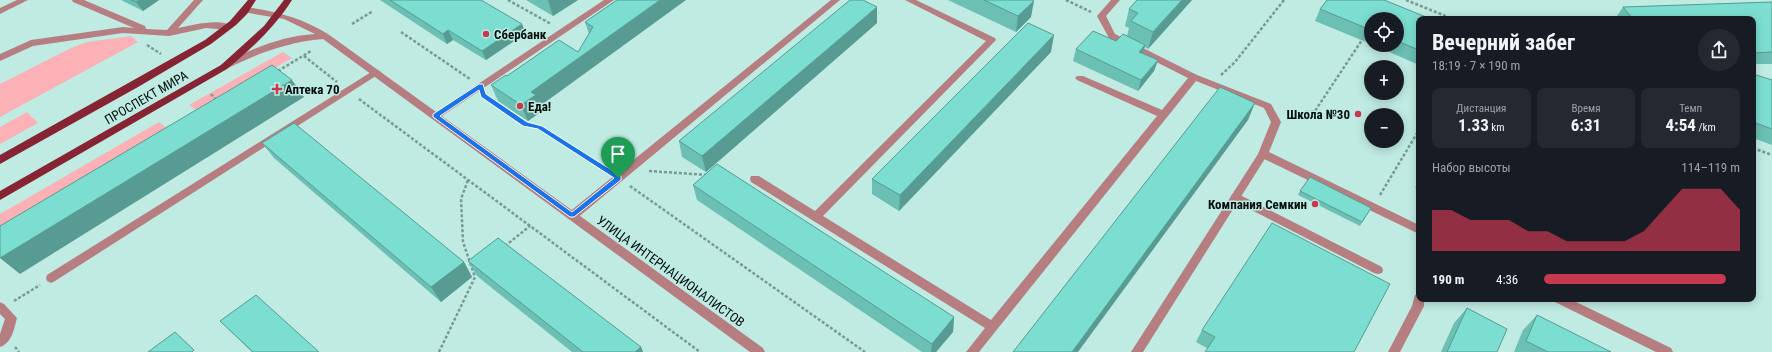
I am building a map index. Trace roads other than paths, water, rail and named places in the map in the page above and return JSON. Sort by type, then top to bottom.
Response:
[{"type":"main road","name":"ПРОСПЕКТ МИРА","points":[[0,160],[140,82],[201,46],[228,27],[246,10],[252,0]]},
{"type":"main road","name":"ПРОСПЕКТ МИРА","points":[[0,196],[224,67],[256,40],[280,14],[288,0]]},
{"type":"street","points":[[0,11],[24,0]]},
{"type":"street","points":[[76,0],[136,27],[169,32]]},
{"type":"street","points":[[169,32],[199,0]]},
{"type":"street","points":[[436,116],[610,0]]},
{"type":"street","points":[[572,216],[836,0]]},
{"type":"street","points":[[816,216],[992,40],[909,0]]},
{"type":"street","points":[[1116,0],[1101,16],[1112,36],[1194,77],[1268,106],[1276,122],[1263,154],[1137,352]]},
{"type":"street","name":"УЛИЦА ИНТЕРНАЦИОНАЛИСТОВ","points":[[246,10],[280,14],[306,24],[325,36],[759,352]]},
{"type":"street","points":[[0,58],[31,43],[123,30],[169,32],[206,25],[228,27]]},
{"type":"street","points":[[224,67],[255,51],[278,42],[302,37],[325,36]]},
{"type":"street","points":[[51,278],[376,72]]},
{"type":"street","points":[[972,352],[1194,77]]},
{"type":"street","points":[[1080,78],[1164,115]]},
{"type":"street","points":[[1263,154],[1416,229]]},
{"type":"street","points":[[755,179],[992,326]]},
{"type":"street","points":[[1236,197],[1378,270]]},
{"type":"street","points":[[1394,352],[1418,306],[1418,302]]},
{"type":"street","points":[[1565,302],[1667,352]]},
{"type":"street","points":[[0,342],[6,335],[11,318],[1,308]]},
{"type":"place","name":"Сбербанк","points":[[486,34]]},
{"type":"place","name":"Аптека 70","points":[[277,89]]},
{"type":"place","name":"Еда!","points":[[520,106]]},
{"type":"place","name":"Школа №30","points":[[1358,114]]},
{"type":"place","name":"Компания Семкин","points":[[1315,204]]}]
